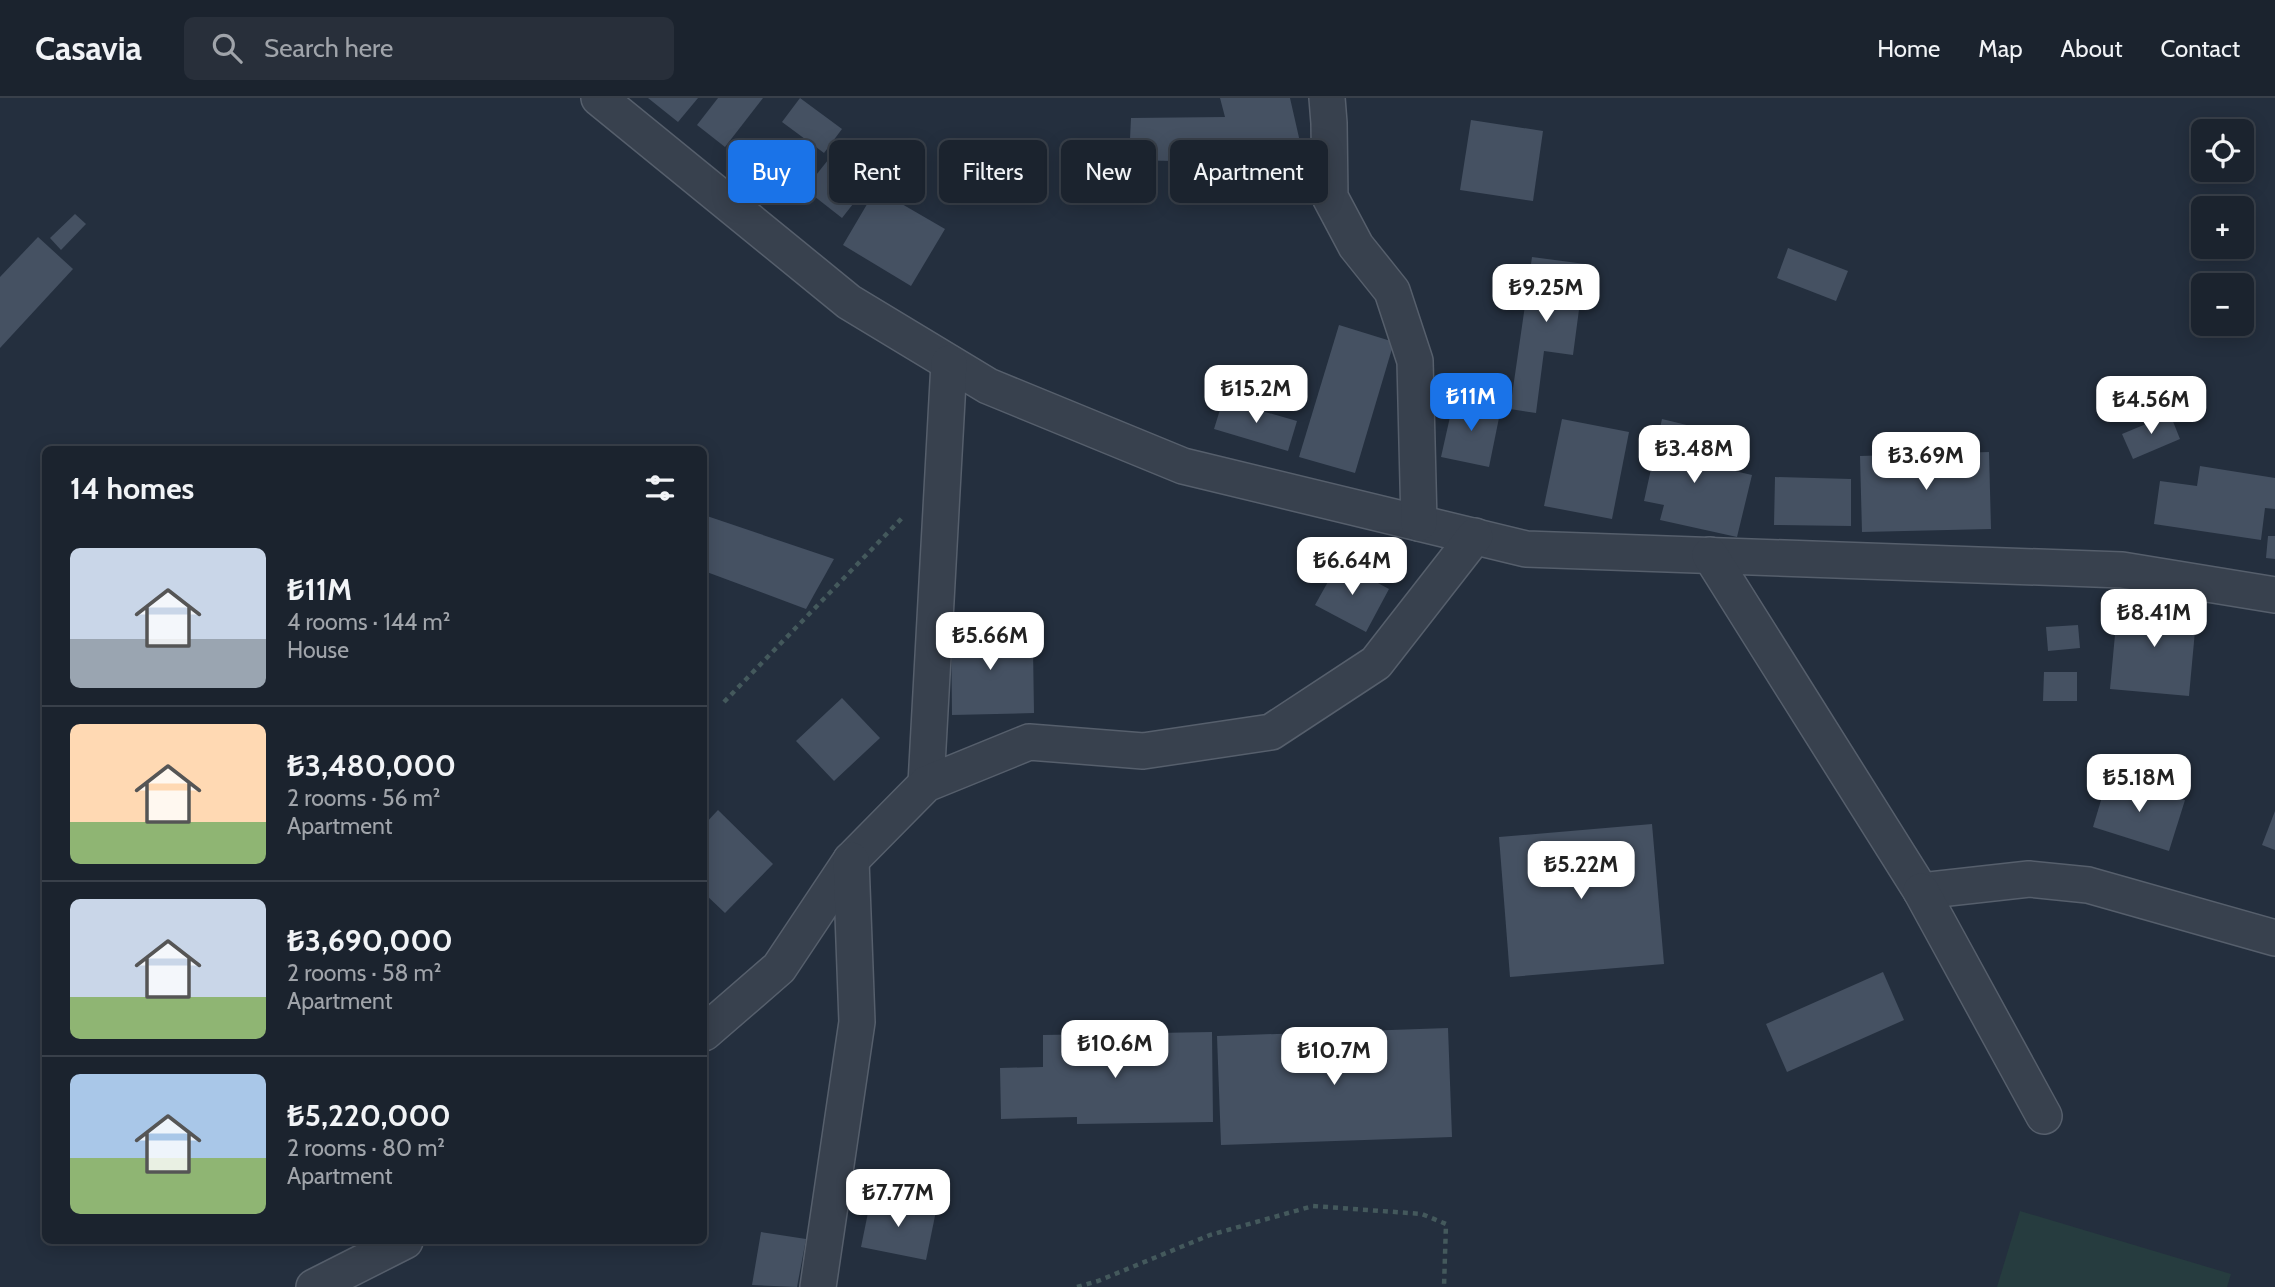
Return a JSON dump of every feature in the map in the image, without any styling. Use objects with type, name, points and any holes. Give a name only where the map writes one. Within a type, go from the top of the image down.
[{"type":"street","points":[[599,98],[849,302],[988,386],[1183,466],[1526,549],[2122,570],[2275,595]]},
{"type":"street","points":[[1326,98],[1330,197],[1356,246],[1392,290],[1415,361],[1419,523]]},
{"type":"street","points":[[926,783],[949,363]]},
{"type":"street","points":[[707,1030],[779,968],[851,860],[926,783],[1029,742],[1143,751],[1271,732],[1377,663],[1475,536]]},
{"type":"street","points":[[1710,555],[1921,891],[2044,1116]]},
{"type":"street","points":[[818,1287],[857,1022],[851,860]]},
{"type":"street","points":[[1921,891],[2029,879],[2088,885],[2275,937]]},
{"type":"street","points":[[314,1287],[399,1244]]},
{"type":"path","points":[[724,702],[943,477]]},
{"type":"path","points":[[1077,1287],[1210,1235],[1313,1206],[1422,1214],[1446,1224],[1444,1287]]},
{"type":"green space","points":[[2020,1211],[2231,1274],[2227,1287],[1997,1287]]},
{"type":"building","points":[[648,98],[698,98],[678,122]]},
{"type":"building","points":[[718,98],[763,98],[725,147],[697,125]]},
{"type":"building","points":[[800,98],[842,129],[834,140],[829,140],[829,146],[824,153],[815,146],[815,140],[806,140],[782,122]]},
{"type":"building","points":[[1220,98],[1290,98],[1300,140],[1170,140],[1170,161],[1156,161],[1156,140],[1130,140],[1131,118],[1225,117]]},
{"type":"building","points":[[1471,120],[1543,131],[1533,201],[1460,190]]},
{"type":"building","points":[[829,161],[829,203],[854,203],[842,218],[815,197],[815,176]]},
{"type":"building","points":[[868,203],[900,203],[945,229],[911,286],[843,245]]},
{"type":"building","points":[[75,214],[86,224],[61,250],[50,238]]},
{"type":"building","points":[[38,237],[73,269],[0,348],[0,277]]},
{"type":"building","points":[[1788,248],[1848,271],[1836,301],[1777,278]]},
{"type":"building","points":[[1532,257],[1585,264],[1573,355],[1544,351],[1536,413],[1510,409]]},
{"type":"building","points":[[1339,325],[1394,342],[1355,473],[1299,457]]},
{"type":"building","points":[[1454,399],[1501,408],[1489,467],[1441,457]]},
{"type":"building","points":[[1223,400],[1297,421],[1288,451],[1214,429]]},
{"type":"building","points":[[2170,414],[2180,439],[2133,459],[2122,434]]},
{"type":"building","points":[[1562,419],[1629,432],[1612,519],[1544,506]]},
{"type":"building","points":[[1662,419],[1699,428],[1691,461],[1752,475],[1737,537],[1660,520],[1664,505],[1644,501]]},
{"type":"building","points":[[1989,452],[1991,529],[1862,532],[1860,456]]},
{"type":"building","points":[[2200,466],[2275,478],[2275,509],[2265,508],[2261,540],[2154,524],[2160,481],[2197,486]]},
{"type":"building","points":[[1775,477],[1851,479],[1851,526],[1774,525]]},
{"type":"building","points":[[707,516],[834,559],[806,609],[707,572]]},
{"type":"building","points":[[2268,536],[2275,536],[2275,559],[2266,558]]},
{"type":"building","points":[[1339,562],[1389,589],[1366,632],[1315,605]]},
{"type":"building","points":[[2118,602],[2197,609],[2189,696],[2110,689]]},
{"type":"building","points":[[1009,623],[1009,650],[1033,649],[1034,713],[952,715],[951,624]]},
{"type":"building","points":[[2078,625],[2080,648],[2048,651],[2046,627]]},
{"type":"building","points":[[2044,672],[2077,672],[2077,701],[2043,701]]},
{"type":"building","points":[[842,698],[880,738],[834,781],[796,741]]},
{"type":"building","points":[[2108,777],[2185,800],[2169,851],[2093,827]]},
{"type":"building","points":[[718,810],[773,864],[725,913],[707,896],[707,822]]},
{"type":"building","points":[[2275,811],[2275,850],[2262,845]]},
{"type":"building","points":[[1652,824],[1664,964],[1510,977],[1499,837]]},
{"type":"building","points":[[1883,972],[1904,1020],[1787,1072],[1766,1024]]},
{"type":"building","points":[[1448,1028],[1452,1137],[1221,1145],[1217,1036]]},
{"type":"building","points":[[1212,1032],[1213,1122],[1077,1124],[1077,1117],[1001,1119],[1000,1068],[1043,1067],[1043,1035]]},
{"type":"building","points":[[871,1198],[936,1211],[926,1260],[861,1247]]},
{"type":"building","points":[[761,1232],[806,1239],[797,1287],[752,1285]]}]
